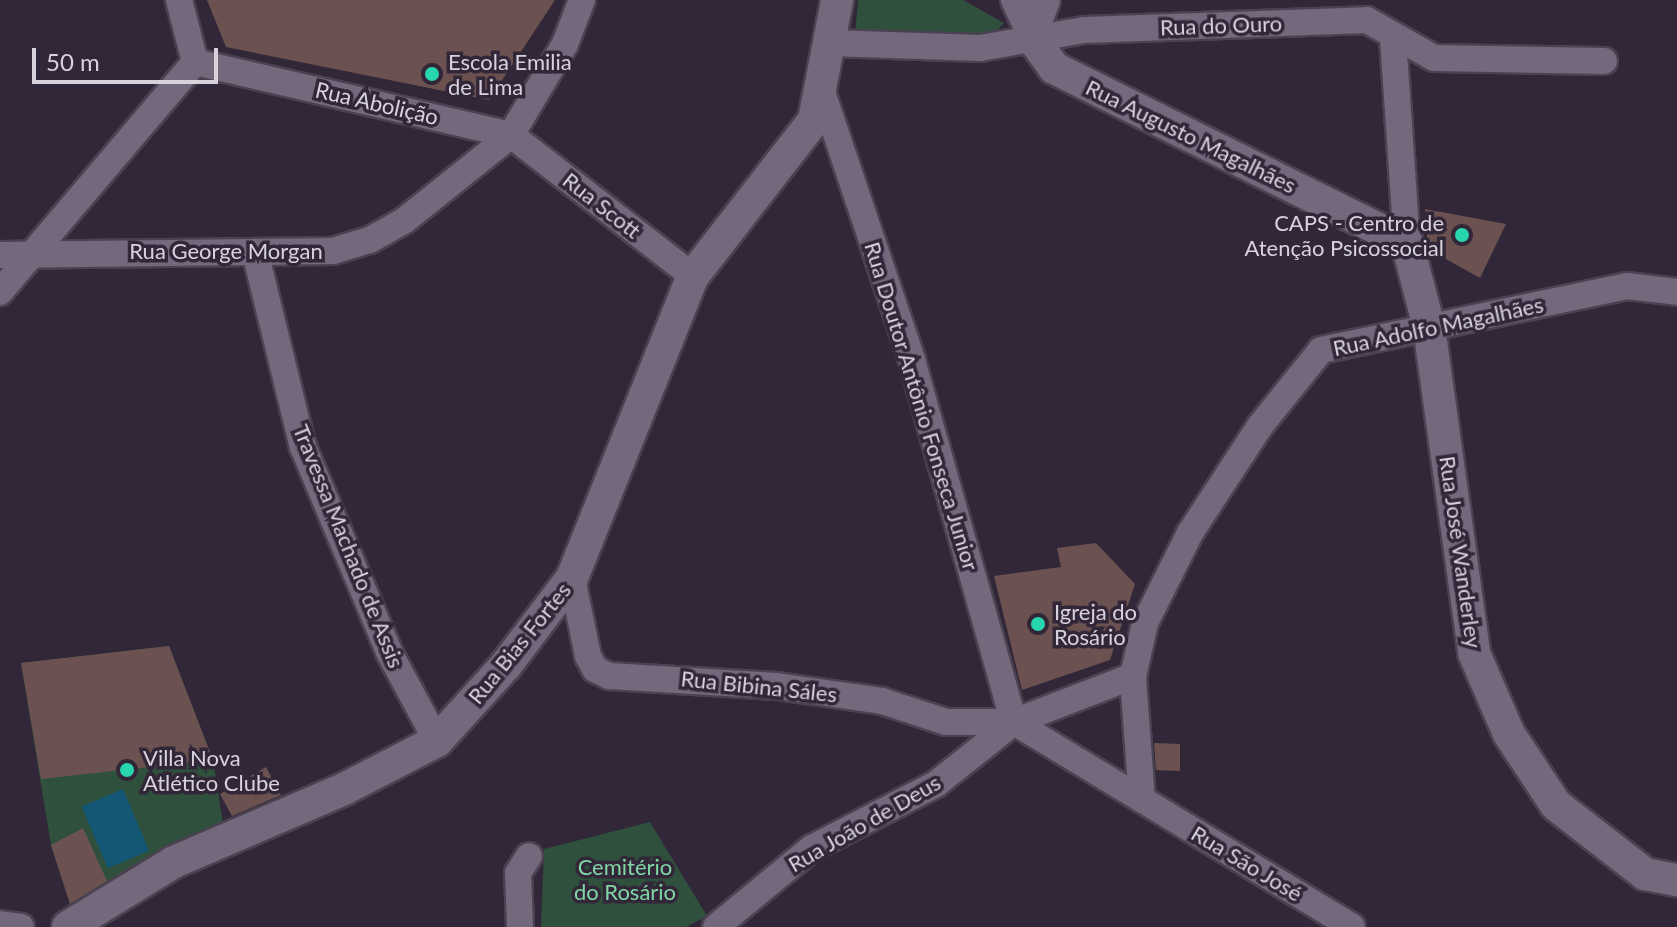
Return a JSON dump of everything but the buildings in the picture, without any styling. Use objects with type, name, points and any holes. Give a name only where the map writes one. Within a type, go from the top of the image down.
[{"type":"street","points":[[0,292],[195,62],[179,0]]},
{"type":"street","points":[[511,135],[565,44],[582,0]]},
{"type":"street","name":"Rua Bias Fortes","points":[[68,927],[174,862],[344,789],[437,741],[506,665],[572,578],[693,276],[814,120],[822,92],[837,0]]},
{"type":"street","name":"Rua Augusto Magalhães","points":[[1014,0],[1031,36],[1054,68],[1407,243]]},
{"type":"street","points":[[1031,36],[1044,0]]},
{"type":"street","name":"Rua do Ouro","points":[[830,43],[980,48],[1031,36],[1367,20],[1393,38],[1434,58],[1604,61]]},
{"type":"street","points":[[1393,38],[1407,243],[1429,327]]},
{"type":"street","name":"Rua Abolição","points":[[195,62],[511,135]]},
{"type":"street","name":"Rua Doutor Antônio Fonseca Junior","points":[[822,92],[912,360],[1014,722]]},
{"type":"street","name":"Rua George Morgan","points":[[0,255],[333,251],[370,240],[405,220],[511,135]]},
{"type":"street","name":"Rua Scott","points":[[511,135],[693,276]]},
{"type":"street","name":"Travessa Machado de Assis","points":[[255,252],[303,447],[389,652],[437,741]]},
{"type":"street","name":"Rua Adolfo Magalhães","points":[[1142,800],[1133,676],[1145,623],[1190,533],[1260,426],[1321,350],[1627,286],[1677,292]]},
{"type":"street","name":"Rua José Wanderley","points":[[1429,327],[1474,653],[1509,734],[1556,805],[1645,874],[1677,880]]},
{"type":"street","name":"Rua Bibina Sáles","points":[[572,578],[588,656],[595,669],[609,676],[777,686],[882,701],[946,722],[1014,722]]},
{"type":"street","points":[[1014,722],[1133,676]]},
{"type":"street","name":"Rua São José","points":[[1014,722],[1352,927]]},
{"type":"street","name":"Rua João de Deus","points":[[716,927],[812,848],[936,784],[1014,722]]},
{"type":"street","points":[[520,927],[518,873],[529,856]]},
{"type":"street","points":[[0,924],[21,927]]},
{"type":"green space","points":[[858,0],[963,0],[1004,23],[993,34],[855,35]]},
{"type":"green space","name":"Villa Nova Atlético Clube","points":[[169,646],[213,760],[223,824],[70,904],[51,845],[21,663]]},
{"type":"green space","name":"Cemitério do Rosário","points":[[650,822],[707,916],[686,927],[541,927],[544,849]]},
{"type":"water","points":[[123,789],[149,851],[108,868],[82,807]]},
{"type":"place","name":"Escola Emilia de Lima","points":[[432,74]]},
{"type":"place","name":"CAPS - Centro de Atenção Psicossocial","points":[[1462,235]]},
{"type":"place","name":"Igreja do Rosário","points":[[1038,624]]},
{"type":"place","name":"Villa Nova Atlético Clube","points":[[127,770]]}]
